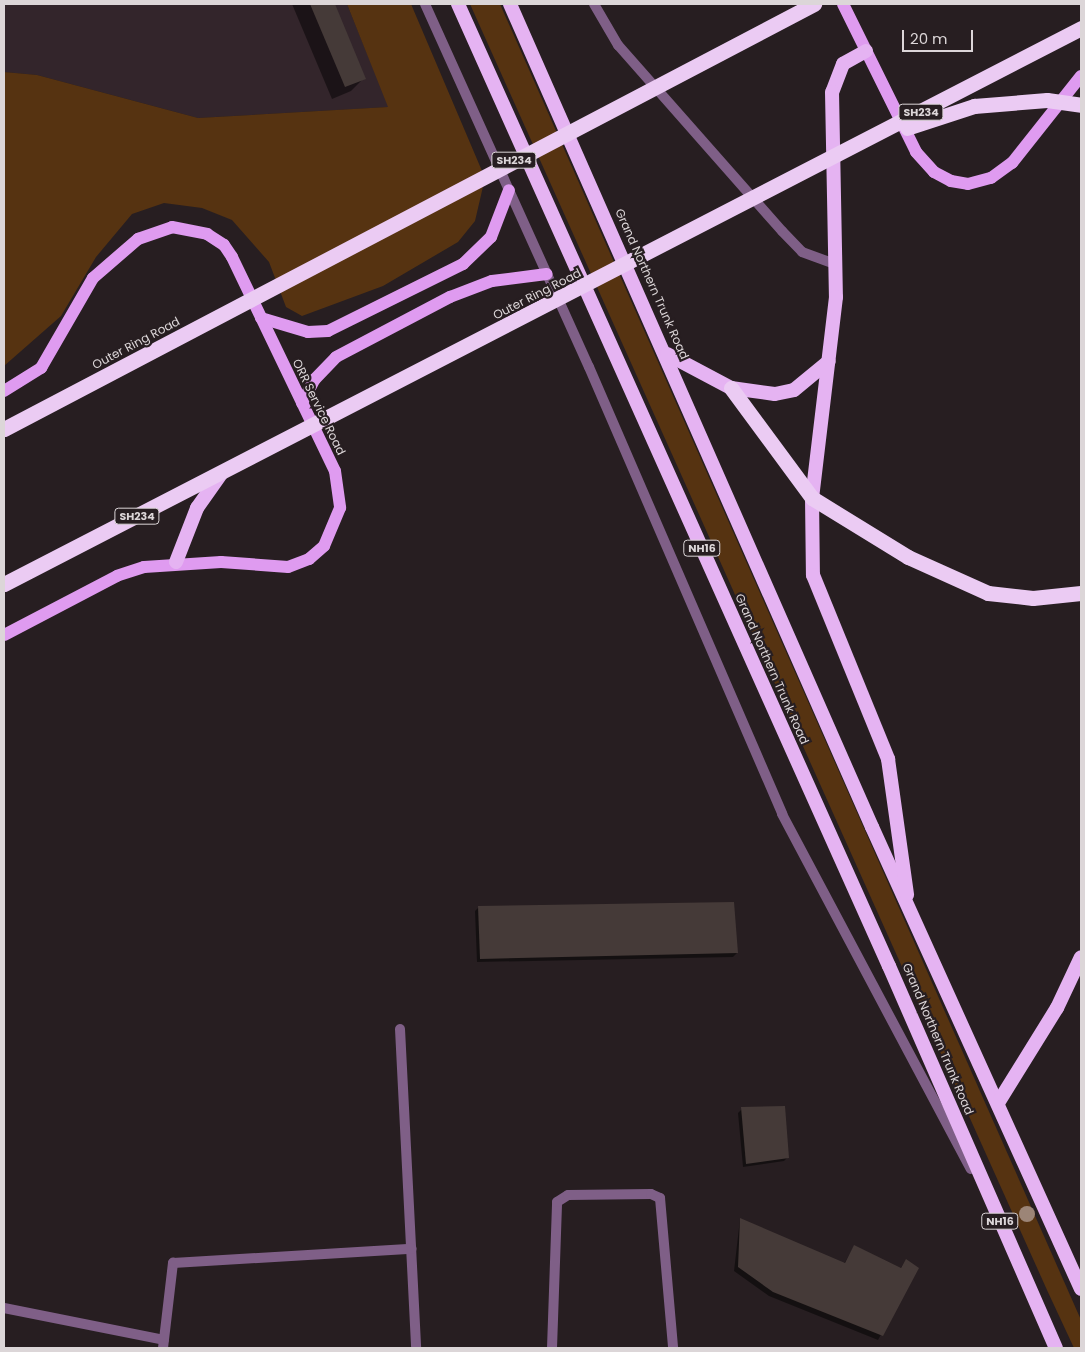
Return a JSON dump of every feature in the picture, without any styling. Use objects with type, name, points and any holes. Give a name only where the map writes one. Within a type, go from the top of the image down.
[{"type":"highway","name":"Grand Northern Trunk Road","points":[[458,4],[1056,1348]]},
{"type":"highway","name":"Grand Northern Trunk Road","points":[[510,4],[667,354],[910,910],[1081,1290]]},
{"type":"highway","name":"Outer Ring Road","points":[[4,429],[814,4]]},
{"type":"highway","name":"Outer Ring Road","points":[[4,584],[272,448],[1081,28]]},
{"type":"highway","points":[[866,51],[843,64],[832,92],[835,264],[829,361],[812,498],[813,575],[888,759],[910,910]]},
{"type":"highway","points":[[860,144],[974,106],[1047,100],[1081,105]]},
{"type":"highway","points":[[667,354],[730,388],[775,394],[794,390],[829,361]]},
{"type":"highway","points":[[730,388],[812,498],[936,573],[988,593],[1033,598],[1081,593]]},
{"type":"highway","points":[[176,562],[197,508],[220,474]]},
{"type":"highway","points":[[998,1102],[1057,1008],[1081,957]]},
{"type":"main road","points":[[843,4],[916,152],[934,172],[968,184],[991,178],[1012,163],[1081,76]]},
{"type":"main road","points":[[261,318],[308,332],[328,331],[463,264],[491,237],[510,190]]},
{"type":"main road","name":"ORR Service Road","points":[[4,391],[41,368],[93,278],[138,239],[156,232],[190,228],[224,245],[302,403],[340,491],[335,528],[324,546],[309,558],[288,567],[176,562],[117,576],[4,635]]},
{"type":"main road","points":[[302,403],[315,378],[336,357],[450,297],[492,281],[547,274]]},
{"type":"street","points":[[425,4],[510,190],[782,814],[1006,1234]]},
{"type":"street","points":[[594,4],[618,45],[782,231],[802,252],[835,264]]},
{"type":"street","points":[[400,1028],[416,1348]]},
{"type":"street","points":[[552,1348],[557,1202],[568,1195],[651,1194],[660,1198],[673,1348]]},
{"type":"street","points":[[4,1308],[163,1344],[173,1263],[412,1249]]},
{"type":"shaded area","points":[[4,4],[347,4],[389,107],[198,118],[37,75],[4,72]]},
{"type":"shaded area","points":[[347,4],[411,4],[485,178],[475,221],[458,242],[383,286],[302,316],[286,307],[269,262],[232,220],[202,208],[164,203],[132,214],[96,257],[61,316],[4,366],[4,72],[37,75],[198,118],[388,107]]},
{"type":"shaded area","points":[[470,4],[500,4],[1081,1320],[1081,1348],[1074,1348],[1047,1290]]},
{"type":"building","points":[[310,4],[335,4],[366,79],[345,87]]},
{"type":"building","points":[[734,902],[738,953],[480,959],[478,906]]},
{"type":"building","points":[[785,1106],[789,1158],[746,1164],[741,1107]]},
{"type":"building","points":[[740,1218],[845,1263],[854,1245],[901,1268],[906,1259],[919,1268],[883,1336],[773,1292],[738,1267]]}]
